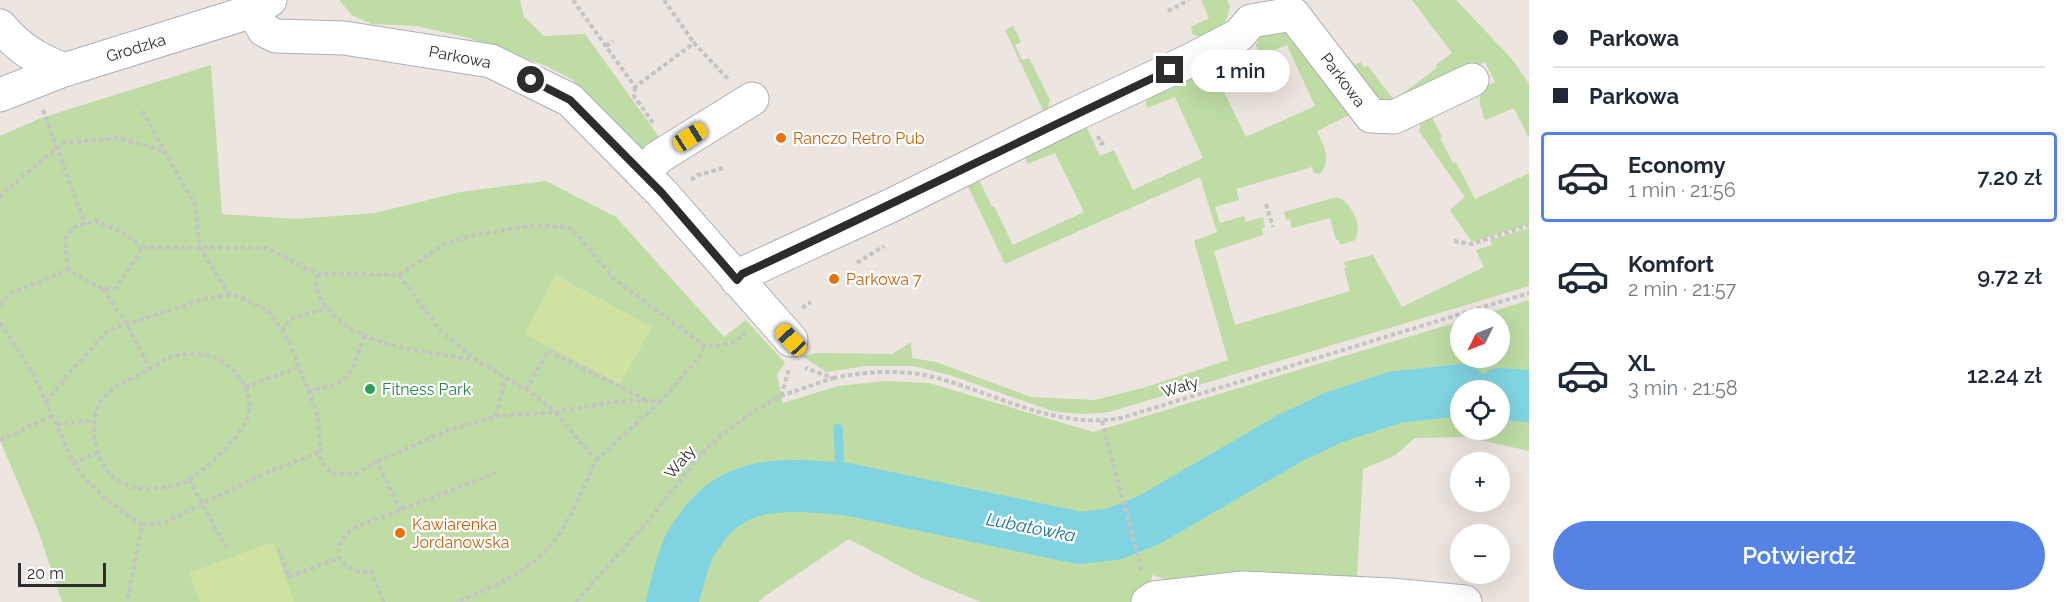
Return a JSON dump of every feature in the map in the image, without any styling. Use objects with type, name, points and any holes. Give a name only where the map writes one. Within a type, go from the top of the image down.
[{"type":"street","name":"Grodzka","points":[[0,95],[64,70],[262,6]]},
{"type":"street","name":"Parkowa","points":[[262,6],[264,30],[276,36],[344,38],[491,61],[570,100],[662,193],[739,277],[791,350]]},
{"type":"street","name":"Parkowa","points":[[739,277],[890,206],[1239,35],[1244,11],[1303,7],[1371,116],[1394,117],[1473,80]]},
{"type":"street","points":[[0,26],[18,46],[41,61],[64,70]]},
{"type":"street","points":[[644,175],[657,158],[748,101]]},
{"type":"street","points":[[1145,582],[1391,595],[1464,602]]},
{"type":"path","points":[[573,0],[635,87],[634,96],[672,149]]},
{"type":"path","points":[[664,0],[694,43],[748,101]]},
{"type":"path","points":[[1168,11],[1189,0]]},
{"type":"path","points":[[606,46],[614,41]]},
{"type":"path","points":[[635,87],[694,43]]},
{"type":"path","points":[[52,104],[42,107],[85,224]]},
{"type":"path","points":[[142,111],[195,205],[200,248],[228,292],[268,310],[290,343],[318,416],[321,462],[333,474],[355,474],[446,431],[496,416],[555,412],[619,400],[661,401]]},
{"type":"path","points":[[0,198],[63,143],[119,138],[165,151]]},
{"type":"path","points":[[1266,204],[1273,227]]},
{"type":"path","points":[[68,270],[65,239],[74,227],[96,220],[124,233],[142,247],[267,248],[317,274],[399,275],[443,245],[469,236],[536,225],[572,228],[614,279],[706,347],[733,343],[748,330]]},
{"type":"path","points":[[1454,241],[1472,244],[1529,225]]},
{"type":"path","points":[[103,289],[115,288],[142,247]]},
{"type":"path","points":[[857,263],[866,257]]},
{"type":"path","points":[[0,305],[11,293],[68,270],[103,289],[127,324],[150,369]]},
{"type":"path","points":[[317,274],[316,291],[328,309],[358,333],[400,347],[476,360]]},
{"type":"path","points":[[399,275],[439,329],[476,360],[526,390],[555,412],[596,460]]},
{"type":"path","name":"Wały","points":[[576,602],[653,514],[697,459],[720,436],[754,411],[781,396],[833,378],[862,372],[896,372],[929,376],[1050,416],[1102,422],[1529,293]]},
{"type":"path","points":[[46,402],[75,366],[109,330],[204,299],[235,295]]},
{"type":"path","points":[[282,331],[290,319],[328,309]]},
{"type":"path","points":[[0,323],[33,373],[73,462],[89,484],[142,525],[166,522],[263,474],[320,452]]},
{"type":"path","points":[[308,391],[333,387],[349,375],[364,336]]},
{"type":"path","points":[[456,602],[490,590],[541,555],[558,536],[596,460],[661,401],[699,357],[704,345]]},
{"type":"path","points":[[781,396],[791,350]]},
{"type":"path","points":[[526,390],[548,351],[647,401]]},
{"type":"path","points":[[198,354],[218,358],[242,380],[245,387],[250,398],[248,416],[232,442],[210,464],[184,483],[143,490],[119,482],[103,465],[95,441],[93,420],[103,398],[173,356],[198,354]]},
{"type":"path","points":[[245,387],[299,367]]},
{"type":"path","name":"Wały","points":[[812,372],[833,378]]},
{"type":"path","points":[[496,416],[505,378]]},
{"type":"path","points":[[0,440],[52,416]]},
{"type":"path","points":[[56,424],[93,420]]},
{"type":"path","points":[[1102,422],[1145,582]]},
{"type":"path","points":[[73,462],[99,453]]},
{"type":"path","points":[[377,462],[401,510]]},
{"type":"path","points":[[384,602],[371,571],[350,569],[339,558],[338,545],[344,535],[354,528],[496,473]]},
{"type":"path","points":[[189,479],[226,548]]},
{"type":"path","points":[[127,602],[142,525]]},
{"type":"path","points":[[278,549],[289,578],[339,558]]},
{"type":"green space","points":[[339,0],[520,0],[524,17],[544,36],[585,34],[662,141],[641,148],[608,123],[573,80],[546,66],[469,38],[417,26],[371,24],[352,15]]},
{"type":"green space","points":[[1201,0],[1227,0],[1230,7],[1225,24],[1210,35],[1202,37],[1192,34],[1191,27],[1209,18]]},
{"type":"green space","points":[[1412,0],[1456,0],[1512,59],[1529,84],[1529,138],[1514,108],[1485,120],[1480,102],[1481,93],[1495,82],[1485,62],[1392,107],[1383,108],[1341,59],[1347,55],[1355,65],[1360,62],[1365,68],[1368,66],[1394,100],[1437,68],[1436,65],[1452,53]]},
{"type":"green space","points":[[1013,26],[1021,42],[1015,45],[1022,60],[1029,58],[1050,100],[1044,112],[1005,30]]},
{"type":"green space","points":[[1283,30],[1291,34],[1349,115],[1317,131],[1326,158],[1324,169],[1320,174],[1314,173],[1312,167],[1236,189],[1239,200],[1215,207],[1220,223],[1244,216],[1246,222],[1263,217],[1265,227],[1262,228],[1263,235],[1214,251],[1235,325],[1350,291],[1344,262],[1373,255],[1402,307],[1484,267],[1476,250],[1492,245],[1490,240],[1529,228],[1529,286],[1109,412],[1082,414],[1052,411],[950,375],[913,366],[865,366],[826,372],[802,356],[818,353],[892,354],[911,342],[912,358],[936,362],[1031,397],[1095,400],[1146,387],[1228,360],[1194,241],[1217,232],[1200,177],[1005,264],[966,182],[977,176],[1013,245],[1084,212],[1055,153],[1027,164],[1025,154],[1083,119],[1100,156],[1114,150],[1133,190],[1203,158],[1175,97],[1147,108],[1145,97],[1211,58],[1216,67],[1213,68],[1215,72],[1213,74],[1246,137],[1315,106],[1287,45],[1259,56],[1256,45],[1260,36]]},
{"type":"green space","points":[[211,65],[222,214],[296,219],[375,213],[460,192],[546,181],[616,217],[724,337],[746,320],[785,363],[777,374],[783,403],[838,386],[885,381],[929,383],[1093,432],[1450,324],[1450,368],[1510,368],[1510,308],[1503,308],[1529,300],[1529,451],[1480,440],[1510,440],[1510,380],[1450,380],[1450,437],[1415,438],[1394,456],[1363,469],[1357,579],[1186,586],[1152,575],[1149,602],[981,602],[922,578],[849,539],[759,602],[62,602],[38,530],[0,440],[0,136],[41,118]]},
{"type":"green space","points":[[1431,115],[1453,163],[1456,162],[1475,199],[1529,173],[1529,224],[1472,242],[1450,210],[1465,197],[1419,131],[1421,123]]},
{"type":"green space","points":[[1337,197],[1347,204],[1355,215],[1358,228],[1355,240],[1340,245],[1339,240],[1336,240],[1330,218],[1292,228],[1290,219],[1286,220],[1284,212]]},
{"type":"green space","points":[[556,275],[652,327],[620,384],[524,334]]},
{"type":"green space","points":[[273,542],[294,602],[200,602],[189,573]]},
{"type":"waterway","name":"Lubatówka","points":[[672,602],[689,546],[695,537],[717,510],[733,499],[750,492],[787,486],[846,489],[1080,538],[1114,534],[1149,520],[1290,438],[1335,417],[1396,397],[1450,391]]},
{"type":"waterway","name":"Lubatówka","points":[[1510,395],[1529,396]]},
{"type":"waterway","points":[[835,488],[840,469],[838,428]]},
{"type":"place","name":"Ranczo Retro Pub","points":[[781,138]]},
{"type":"place","name":"Parkowa 7","points":[[834,279]]},
{"type":"place","name":"Fitness Park","points":[[370,389]]},
{"type":"place","name":"Kawiarenka Jordanowska","points":[[400,533]]},
{"type":"route","points":[[531,80],[570,100],[662,193],[737,280],[742,274],[890,206],[1069,117],[1170,70]]}]
